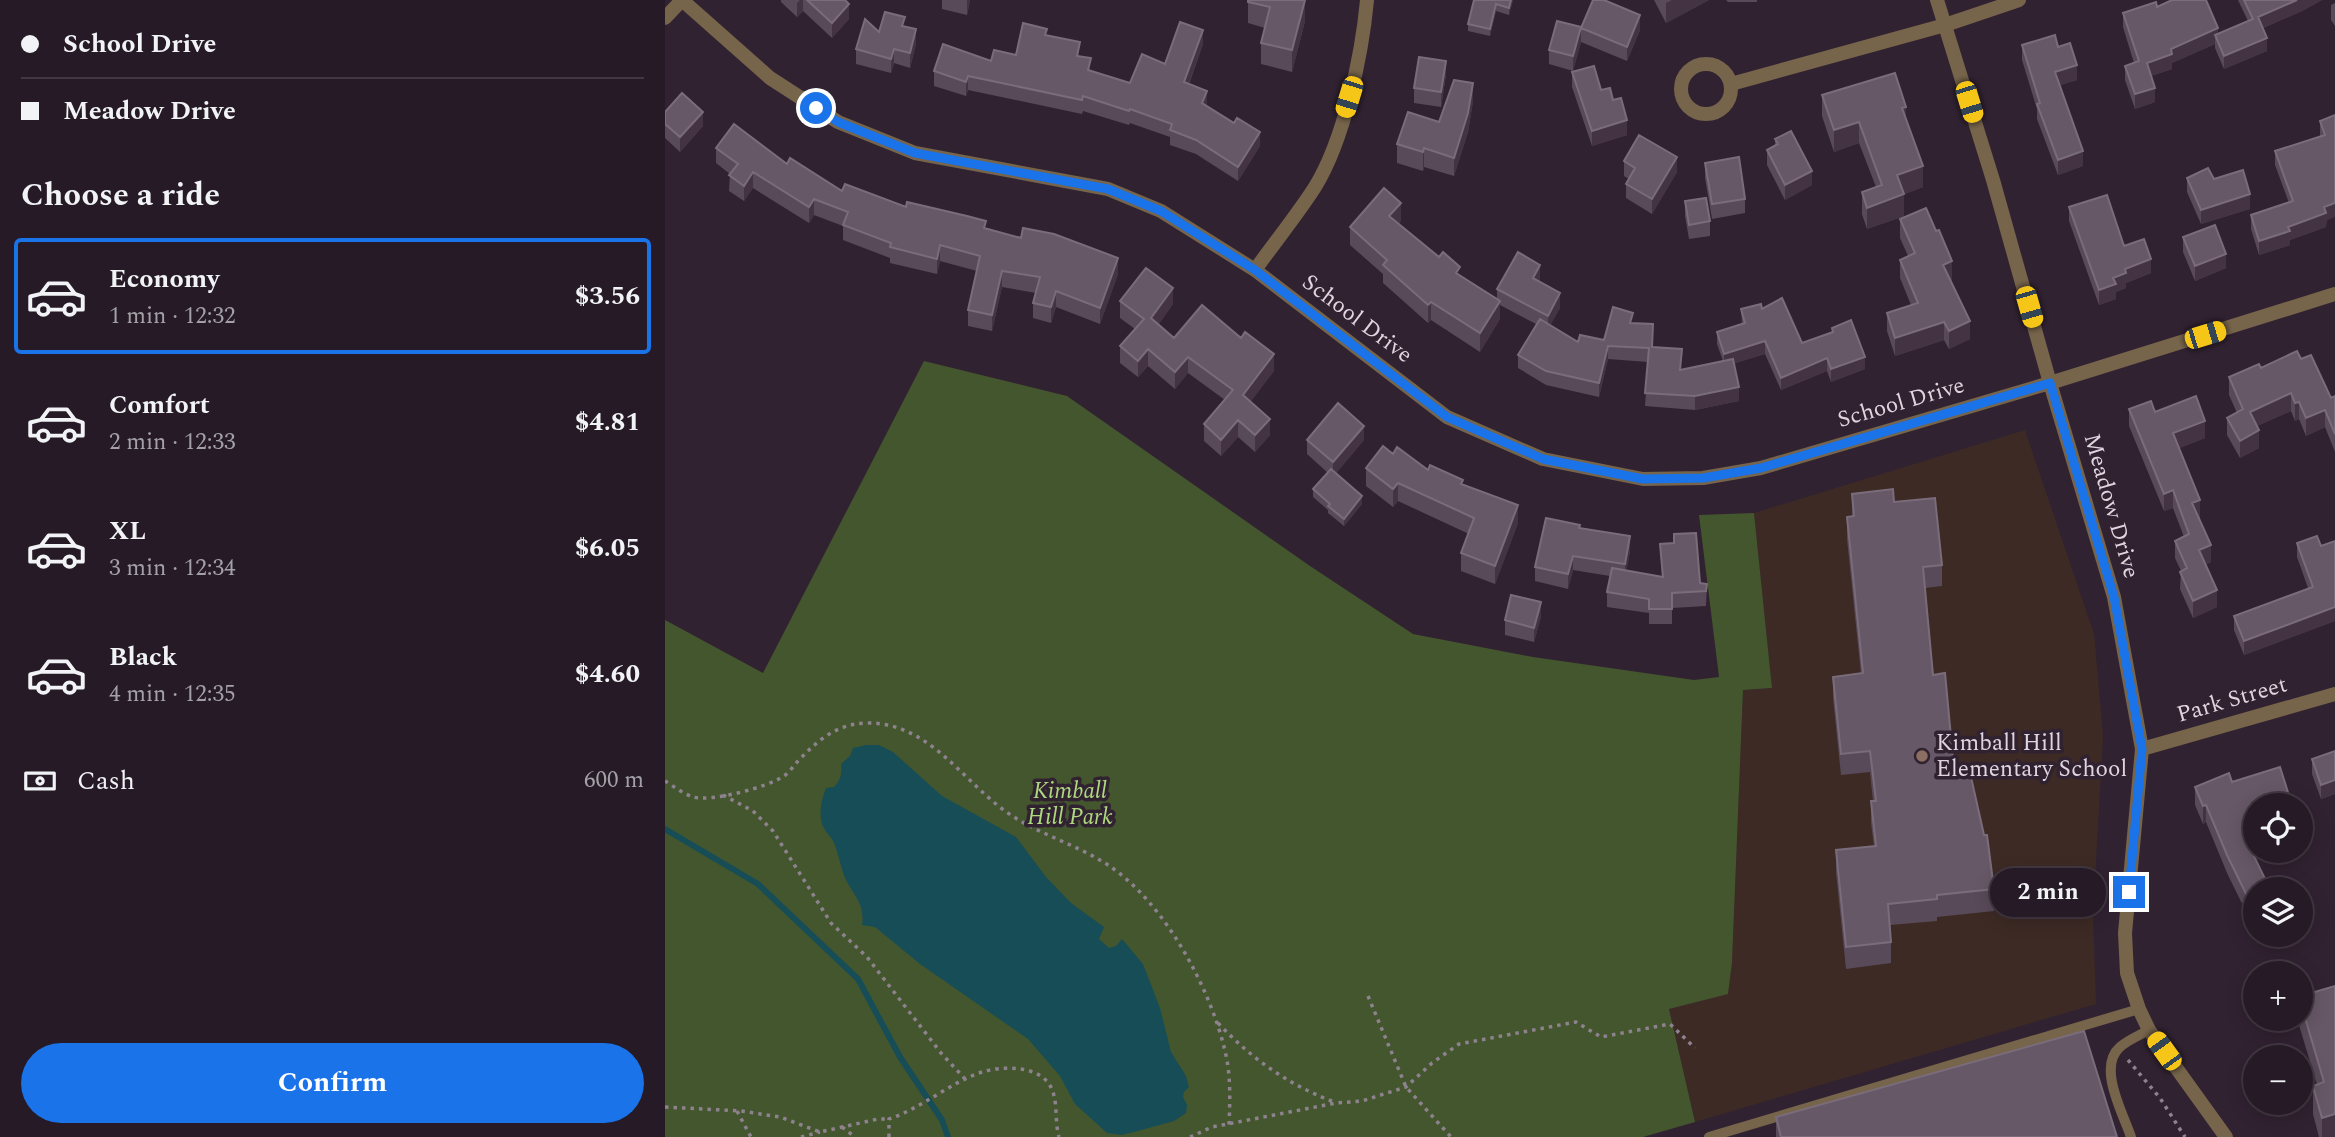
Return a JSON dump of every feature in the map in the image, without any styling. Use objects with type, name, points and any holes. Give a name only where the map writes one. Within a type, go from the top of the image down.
[{"type":"street","points":[[665,18],[682,0]]},
{"type":"street","name":"School Drive","points":[[682,0],[770,78],[838,122],[915,153],[1108,189],[1161,211],[1255,270],[1447,417],[1543,459],[1643,479],[1703,478],[1761,468],[2050,383],[2335,294]]},
{"type":"street","points":[[1255,270],[1316,185],[1333,147],[1356,71],[1367,0]]},
{"type":"street","name":"Meadow Drive","points":[[1937,0],[1993,180],[2114,597],[2142,749],[2125,933],[2126,973],[2149,1030],[2226,1137]]},
{"type":"street","points":[[1731,84],[1945,25],[2019,0]]},
{"type":"street","name":"Park Street","points":[[2142,749],[2335,694]]},
{"type":"lane","points":[[1709,1137],[2139,1009]]},
{"type":"lane","points":[[2131,1137],[2111,1080],[2109,1063],[2118,1048],[2149,1030]]},
{"type":"path","points":[[665,781],[693,797],[744,793],[784,776],[816,741],[841,727],[864,723],[888,724],[911,731],[933,746],[1007,812],[1108,866],[1135,889],[1167,926],[1188,958],[1216,1021],[1226,1052],[1230,1090],[1229,1125]]},
{"type":"path","points":[[723,795],[753,811],[773,831],[831,923],[867,957],[941,1053],[967,1080]]},
{"type":"path","points":[[1368,996],[1406,1087],[1451,1137]]},
{"type":"path","points":[[1216,1021],[1235,1042],[1280,1077],[1336,1103]]},
{"type":"path","points":[[1190,1137],[1212,1127],[1336,1103],[1362,1101],[1406,1087],[1431,1063],[1459,1044],[1491,1036],[1576,1022],[1601,1037],[1670,1024],[1695,1048]]},
{"type":"path","points":[[2118,1048],[2160,1098],[2185,1137]]},
{"type":"path","points":[[801,1137],[878,1119],[889,1119],[982,1072],[1003,1068],[1027,1070],[1041,1076],[1049,1084],[1059,1137]]},
{"type":"path","points":[[665,1107],[737,1111],[781,1118],[820,1132]]},
{"type":"path","points":[[737,1111],[751,1137]]},
{"type":"path","points":[[889,1119],[889,1137]]},
{"type":"path","points":[[842,1127],[855,1137]]},
{"type":"shaded area","name":"Kimball Hill Elementary School","points":[[2025,430],[2094,634],[2103,735],[2093,916],[2096,1004],[1695,1122],[1669,1009],[1728,993],[1732,963],[1743,690],[1772,688],[1754,513]]},
{"type":"green space","name":"Kimball Hill Park","points":[[924,361],[1067,396],[1310,566],[1413,634],[1533,657],[1694,680],[1719,677],[1699,515],[1754,513],[1772,688],[1743,690],[1732,963],[1728,994],[1669,1009],[1695,1122],[1643,1137],[665,1137],[665,620],[763,673]]},
{"type":"water","points":[[879,745],[893,752],[942,796],[1016,837],[1046,877],[1071,903],[1104,927],[1099,939],[1109,948],[1116,946],[1122,939],[1143,964],[1160,1008],[1171,1052],[1186,1076],[1189,1087],[1183,1097],[1187,1105],[1186,1113],[1174,1121],[1134,1132],[1122,1135],[1107,1133],[1075,1104],[1060,1076],[1028,1039],[920,964],[875,927],[862,925],[861,906],[846,880],[834,843],[825,830],[820,814],[826,788],[834,787],[838,781],[841,764],[850,756],[853,748]]},
{"type":"building","points":[[807,0],[845,0],[849,4],[832,23]]},
{"type":"building","points":[[1248,0],[1305,0],[1292,50],[1261,43],[1270,7]]},
{"type":"building","points":[[1474,0],[1511,0],[1509,8],[1496,4],[1490,29],[1468,24]]},
{"type":"building","points":[[1593,0],[1604,0],[1640,15],[1627,47],[1581,28]]},
{"type":"building","points":[[2172,0],[2206,0],[2218,28],[2171,49],[2172,54],[2147,63],[2155,88],[2135,94],[2125,66],[2139,61],[2123,13],[2156,2],[2157,7]]},
{"type":"building","points":[[2244,0],[2297,0],[2258,17],[2267,38],[2224,56],[2215,35],[2253,19]]},
{"type":"building","points":[[885,12],[905,17],[902,26],[916,29],[910,53],[894,49],[891,59],[856,49],[865,19],[879,32]]},
{"type":"building","points":[[1557,21],[1581,27],[1573,56],[1549,50]]},
{"type":"building","points":[[1180,22],[1203,30],[1184,82],[1207,91],[1202,103],[1234,123],[1237,118],[1260,132],[1238,167],[1196,140],[1170,130],[1172,124],[1130,109],[1129,111],[1083,96],[1082,100],[968,76],[966,82],[934,71],[943,44],[991,61],[994,50],[1016,55],[1023,23],[1047,29],[1045,35],[1080,42],[1077,56],[1091,58],[1088,70],[1130,83],[1142,54],[1165,64]]},
{"type":"building","points":[[2055,35],[2058,47],[2070,43],[2077,65],[2055,72],[2083,151],[2058,160],[2037,104],[2040,103],[2022,45]]},
{"type":"building","points":[[1419,57],[1446,61],[1441,92],[1414,88]]},
{"type":"building","points":[[1594,66],[1601,90],[1610,88],[1613,100],[1621,98],[1627,120],[1592,131],[1572,72]]},
{"type":"building","points":[[1895,73],[1906,107],[1902,108],[1923,166],[1897,175],[1904,194],[1867,208],[1862,192],[1882,185],[1859,122],[1834,130],[1822,95]]},
{"type":"building","points":[[1454,80],[1473,83],[1468,113],[1454,158],[1424,148],[1423,152],[1397,144],[1408,112],[1439,122]]},
{"type":"building","points":[[682,93],[703,112],[680,137],[665,124],[665,112]]},
{"type":"building","points":[[2335,115],[2335,203],[2324,207],[2326,213],[2288,227],[2290,231],[2259,241],[2251,215],[2293,201],[2275,151],[2325,135],[2320,121]]},
{"type":"building","points":[[734,124],[787,164],[790,158],[842,191],[845,184],[906,207],[907,202],[967,216],[986,221],[984,228],[1021,238],[1023,228],[1054,234],[1118,258],[1100,308],[1056,291],[1051,307],[1033,303],[1040,277],[1002,271],[992,315],[968,310],[980,256],[940,245],[937,259],[890,247],[891,243],[843,225],[848,212],[814,199],[809,207],[753,172],[744,186],[729,175],[738,164],[716,148]]},
{"type":"building","points":[[1791,131],[1812,171],[1785,185],[1767,150],[1778,144],[1775,139]]},
{"type":"building","points":[[1639,135],[1677,157],[1652,199],[1626,184],[1635,168],[1624,161]]},
{"type":"building","points":[[1739,157],[1745,199],[1712,204],[1705,163]]},
{"type":"building","points":[[2208,168],[2214,179],[2243,170],[2250,194],[2201,210],[2187,178]]},
{"type":"building","points":[[1384,188],[1401,203],[1389,216],[1439,257],[1443,252],[1460,267],[1456,273],[1500,301],[1480,333],[1431,302],[1428,305],[1383,265],[1387,260],[1350,227]]},
{"type":"building","points":[[2107,195],[2124,246],[2144,239],[2151,259],[2125,269],[2126,273],[2113,278],[2116,284],[2099,290],[2069,207]]},
{"type":"building","points":[[1706,198],[1710,221],[1689,225],[1685,201]]},
{"type":"building","points":[[1926,208],[1952,261],[1943,265],[1970,321],[1949,331],[1944,322],[1895,338],[1887,313],[1918,303],[1900,260],[1915,253],[1900,219]]},
{"type":"building","points":[[2215,225],[2226,254],[2195,266],[2183,237]]},
{"type":"building","points":[[1518,252],[1540,265],[1533,278],[1560,293],[1548,316],[1497,289]]},
{"type":"building","points":[[1146,268],[1173,288],[1151,318],[1174,338],[1202,305],[1241,338],[1245,332],[1274,354],[1243,395],[1270,419],[1255,435],[1238,420],[1221,440],[1204,424],[1233,390],[1188,357],[1175,372],[1148,349],[1138,361],[1120,346],[1144,319],[1120,301]]},
{"type":"building","points":[[1782,298],[1802,343],[1833,332],[1832,328],[1851,320],[1865,357],[1831,369],[1827,358],[1781,378],[1765,341],[1724,354],[1717,332],[1745,323],[1741,309],[1761,304],[1762,309]]},
{"type":"building","points":[[1613,307],[1633,313],[1630,323],[1653,324],[1652,347],[1682,349],[1680,370],[1733,359],[1739,387],[1695,396],[1645,393],[1649,348],[1608,346],[1599,383],[1546,371],[1518,355],[1540,319],[1578,342],[1580,335],[1604,340]]},
{"type":"building","points":[[2297,351],[2301,359],[2311,355],[2331,398],[2335,396],[2335,434],[2325,410],[2306,418],[2299,402],[2295,403],[2291,393],[2250,412],[2259,430],[2240,441],[2227,418],[2243,409],[2229,377],[2259,364],[2261,368]]},
{"type":"building","points":[[2196,396],[2205,421],[2173,433],[2200,500],[2192,503],[2211,545],[2199,550],[2217,590],[2193,601],[2180,572],[2187,568],[2175,541],[2189,534],[2173,490],[2164,494],[2129,409],[2151,401],[2155,412]]},
{"type":"building","points":[[1338,403],[1364,426],[1333,462],[1307,440]]},
{"type":"building","points":[[1383,446],[1393,454],[1397,447],[1428,470],[1430,465],[1463,480],[1461,484],[1518,505],[1495,566],[1461,553],[1474,518],[1398,483],[1393,489],[1366,468]]},
{"type":"building","points":[[1331,469],[1362,496],[1344,519],[1313,489]]},
{"type":"building","points":[[1893,489],[1894,502],[1935,498],[1942,565],[1923,567],[1933,675],[1945,673],[1954,769],[1969,768],[1984,835],[1987,835],[1994,889],[1888,904],[1891,942],[1846,947],[1836,850],[1876,846],[1871,801],[1876,801],[1870,751],[1841,754],[1833,677],[1863,673],[1847,517],[1854,516],[1852,494]]},
{"type":"building","points":[[1546,518],[1580,525],[1579,528],[1630,536],[1625,564],[1573,556],[1568,574],[1535,567]]},
{"type":"building","points":[[1696,533],[1700,583],[1707,584],[1706,591],[1672,593],[1672,609],[1649,609],[1649,599],[1607,592],[1612,568],[1663,577],[1660,544],[1674,543],[1674,534]]},
{"type":"building","points":[[2317,536],[2321,546],[2335,541],[2335,607],[2244,641],[2234,616],[2313,587],[2297,543]]},
{"type":"building","points":[[1511,595],[1541,602],[1534,628],[1505,620]]},
{"type":"building","points":[[2335,751],[2335,780],[2321,785],[2312,759]]},
{"type":"building","points":[[2280,767],[2288,793],[2243,793],[2243,863],[2257,863],[2264,877],[2243,877],[2243,888],[2206,805],[2203,806],[2195,787],[2229,773],[2232,782]]},
{"type":"building","points":[[2335,986],[2335,1114],[2322,1118],[2313,1086],[2324,1082],[2309,1031],[2313,1031],[2313,992]]},
{"type":"building","points":[[2084,1031],[2117,1137],[1781,1137],[1776,1117]]},
{"type":"waterway","points":[[665,829],[758,884],[858,979],[900,1057],[942,1120],[948,1137]]},
{"type":"place","name":"Kimball Hill Elementary School","points":[[1922,756]]},
{"type":"route","points":[[816,108],[838,122],[915,153],[1108,189],[1161,211],[1255,270],[1447,417],[1543,459],[1643,479],[1703,478],[1761,468],[2050,383],[2114,597],[2142,749],[2129,892]]}]
